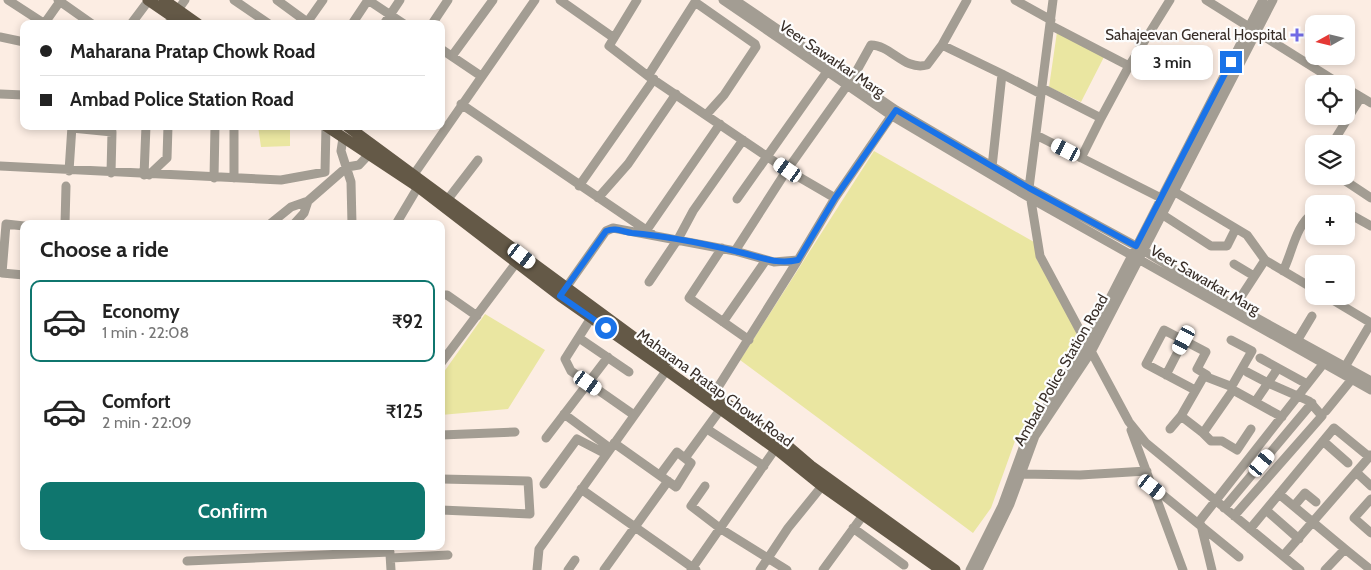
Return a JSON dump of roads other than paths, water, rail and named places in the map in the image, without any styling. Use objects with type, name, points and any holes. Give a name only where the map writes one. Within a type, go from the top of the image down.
[{"type":"main road","points":[[148,0],[173,17]]},
{"type":"main road","points":[[164,0],[173,17]]},
{"type":"main road","name":"Maharana Pratap Chowk Road","points":[[332,130],[343,138],[372,152],[563,293],[778,445],[822,486],[917,548],[955,570]]},
{"type":"main road","name":"Maharana Pratap Chowk Road","points":[[351,130],[372,152]]},
{"type":"main road","name":"Maharana Pratap Chowk Road","points":[[413,181],[448,199],[519,259]]},
{"type":"main road","name":"Maharana Pratap Chowk Road","points":[[563,293],[591,318],[668,367]]},
{"type":"main road","name":"Maharana Pratap Chowk Road","points":[[711,399],[720,410],[811,466],[917,548],[941,570]]},
{"type":"street","points":[[8,0],[38,20]]},
{"type":"street","points":[[135,20],[148,0]]},
{"type":"street","points":[[173,17],[185,0]]},
{"type":"street","points":[[234,0],[263,20]]},
{"type":"street","points":[[277,0],[303,20]]},
{"type":"street","points":[[309,20],[322,0]]},
{"type":"street","points":[[355,20],[368,0],[398,20]]},
{"type":"street","points":[[387,20],[400,0]]},
{"type":"street","points":[[435,20],[448,0]]},
{"type":"street","points":[[452,56],[493,0]]},
{"type":"street","points":[[445,130],[535,0]]},
{"type":"street","points":[[560,0],[614,38]]},
{"type":"street","points":[[637,0],[609,46],[768,157],[835,198]]},
{"type":"street","name":"Veer Sawarkar Marg","points":[[723,0],[826,73],[849,84]]},
{"type":"street","name":"Veer Sawarkar Marg","points":[[735,0],[849,84],[894,113],[1030,198],[1138,252]]},
{"type":"street","points":[[734,251],[849,84],[871,45],[880,47],[909,64],[922,66],[929,64],[967,0]]},
{"type":"street","points":[[1015,0],[1050,22],[1129,66]]},
{"type":"street","points":[[1052,0],[1029,188],[1040,256],[1129,422],[1183,570]]},
{"type":"street","points":[[1081,158],[1100,118],[1129,66],[1170,0]]},
{"type":"street","points":[[1206,0],[1325,75]]},
{"type":"street","name":"Ambad Police Station Road","points":[[970,570],[1002,506],[1027,437],[1087,343],[1138,252],[1175,192],[1252,30],[1263,0]]},
{"type":"street","name":"Ambad Police Station Road","points":[[978,570],[1010,504],[1035,436],[1091,352],[1161,198],[1252,30],[1273,0]]},
{"type":"street","points":[[47,20],[60,1],[86,20]]},
{"type":"street","points":[[579,186],[651,77],[695,1],[755,44],[756,47],[724,95],[706,115]]},
{"type":"street","points":[[0,38],[20,41]]},
{"type":"street","points":[[942,45],[1100,118]]},
{"type":"street","points":[[445,52],[481,76]]},
{"type":"street","points":[[737,199],[826,73]]},
{"type":"street","points":[[992,167],[1002,74]]},
{"type":"street","points":[[1355,93],[1371,103]]},
{"type":"street","points":[[0,94],[20,94]]},
{"type":"street","points":[[598,198],[628,164],[676,94]]},
{"type":"street","points":[[1338,135],[1362,97]]},
{"type":"street","points":[[461,104],[648,233]]},
{"type":"street","points":[[711,399],[750,340],[835,198],[894,113]]},
{"type":"street","name":"Veer Sawarkar Marg","points":[[894,113],[1029,188],[1324,363],[1371,381]]},
{"type":"street","points":[[648,233],[720,124]]},
{"type":"street","points":[[68,171],[72,130]]},
{"type":"street","points":[[111,173],[112,130]]},
{"type":"street","points":[[146,130],[147,175]]},
{"type":"street","points":[[147,175],[167,158],[168,130]]},
{"type":"street","points":[[214,178],[215,130]]},
{"type":"street","points":[[234,130],[234,178]]},
{"type":"street","points":[[0,166],[147,175],[281,180],[325,172],[326,130]]},
{"type":"street","points":[[398,220],[413,181],[445,130]]},
{"type":"street","points":[[1036,135],[1161,198]]},
{"type":"street","points":[[343,138],[341,151],[351,182],[352,220]]},
{"type":"street","points":[[649,282],[678,239],[693,211],[743,140]]},
{"type":"street","points":[[276,220],[292,208],[308,201],[347,167],[359,165],[372,152]]},
{"type":"street","points":[[448,199],[478,160]]},
{"type":"street","points":[[1352,185],[1371,198]]},
{"type":"street","points":[[65,220],[66,186]]},
{"type":"street","points":[[1175,192],[1235,230],[1247,235],[1265,260],[1305,284]]},
{"type":"street","points":[[297,220],[304,212],[308,201]]},
{"type":"street","points":[[1163,214],[1212,246],[1227,246],[1235,230]]},
{"type":"street","points":[[1355,217],[1371,226]]},
{"type":"street","points":[[1283,271],[1292,255],[1299,228],[1305,222]]},
{"type":"street","points":[[20,226],[6,224],[2,273],[20,275]]},
{"type":"street","points":[[563,293],[606,231],[613,228],[722,248],[774,262],[798,260]]},
{"type":"street","points":[[722,248],[689,298],[750,340]]},
{"type":"street","points":[[445,358],[519,259]]},
{"type":"street","points":[[723,322],[766,260]]},
{"type":"street","points":[[1235,306],[1265,260]]},
{"type":"street","points":[[1234,264],[1254,276]]},
{"type":"street","name":"Veer Sawarkar Marg","points":[[1207,294],[1235,306],[1297,341],[1371,390]]},
{"type":"street","points":[[445,298],[477,316]]},
{"type":"street","points":[[1340,305],[1371,324],[1343,370]]},
{"type":"street","points":[[1297,341],[1312,316]]},
{"type":"street","points":[[591,318],[565,359],[571,371],[634,416]]},
{"type":"street","points":[[1195,390],[1146,364],[1164,330],[1206,352],[1197,368],[1230,386],[1252,351],[1231,340]]},
{"type":"street","points":[[579,338],[629,372]]},
{"type":"street","points":[[1166,375],[1184,340]]},
{"type":"street","points":[[546,438],[608,358]]},
{"type":"street","points":[[1260,358],[1307,384]]},
{"type":"street","points":[[1212,570],[1200,524],[1215,500],[1324,363]]},
{"type":"street","points":[[537,570],[539,549],[668,367]]},
{"type":"street","points":[[1255,402],[1278,368]]},
{"type":"street","points":[[1234,516],[1320,420],[1322,413],[1312,403],[1302,397],[1297,397],[1247,372]]},
{"type":"street","points":[[1170,429],[1181,416],[1204,376],[1207,375]]},
{"type":"street","points":[[1326,411],[1352,379]]},
{"type":"street","points":[[1203,433],[1233,390],[1282,417]]},
{"type":"street","points":[[1224,508],[1312,403]]},
{"type":"street","points":[[685,458],[720,410]]},
{"type":"street","points":[[564,414],[610,449],[660,475],[676,487],[691,463],[677,452],[660,475]]},
{"type":"street","points":[[1181,416],[1211,441],[1222,440],[1237,450],[1251,429]]},
{"type":"street","points":[[1129,422],[1146,443],[1300,570]]},
{"type":"street","points":[[1250,529],[1334,428],[1367,455],[1371,455],[1284,556]]},
{"type":"street","points":[[707,429],[764,466]]},
{"type":"street","points":[[445,435],[515,432]]},
{"type":"street","points":[[544,484],[577,439],[610,449]]},
{"type":"street","points":[[1323,441],[1348,463]]},
{"type":"street","points":[[581,489],[693,569],[778,445]]},
{"type":"street","points":[[1020,474],[1080,475],[1147,471]]},
{"type":"street","points":[[1356,472],[1371,486]]},
{"type":"street","points":[[445,478],[528,481],[530,514],[445,510]]},
{"type":"street","points":[[604,570],[668,481]]},
{"type":"street","points":[[705,486],[691,506],[720,528],[786,570]]},
{"type":"street","points":[[760,570],[788,528],[822,486]]},
{"type":"street","points":[[1152,487],[1239,557]]},
{"type":"street","points":[[1280,494],[1371,570]]},
{"type":"street","points":[[1294,506],[1305,494],[1316,502]]},
{"type":"street","points":[[1371,499],[1354,518],[1371,533]]},
{"type":"street","points":[[1266,510],[1299,538]]},
{"type":"street","points":[[823,570],[864,514]]},
{"type":"street","points":[[852,528],[903,568],[917,548]]},
{"type":"street","points":[[1325,570],[1345,549]]},
{"type":"street","points":[[390,552],[391,570]]},
{"type":"street","points":[[187,561],[390,552],[448,555]]},
{"type":"street","points":[[568,570],[575,560]]},
{"type":"place","name":"Sahajeevan General Hospital","points":[[1297,35]]}]
